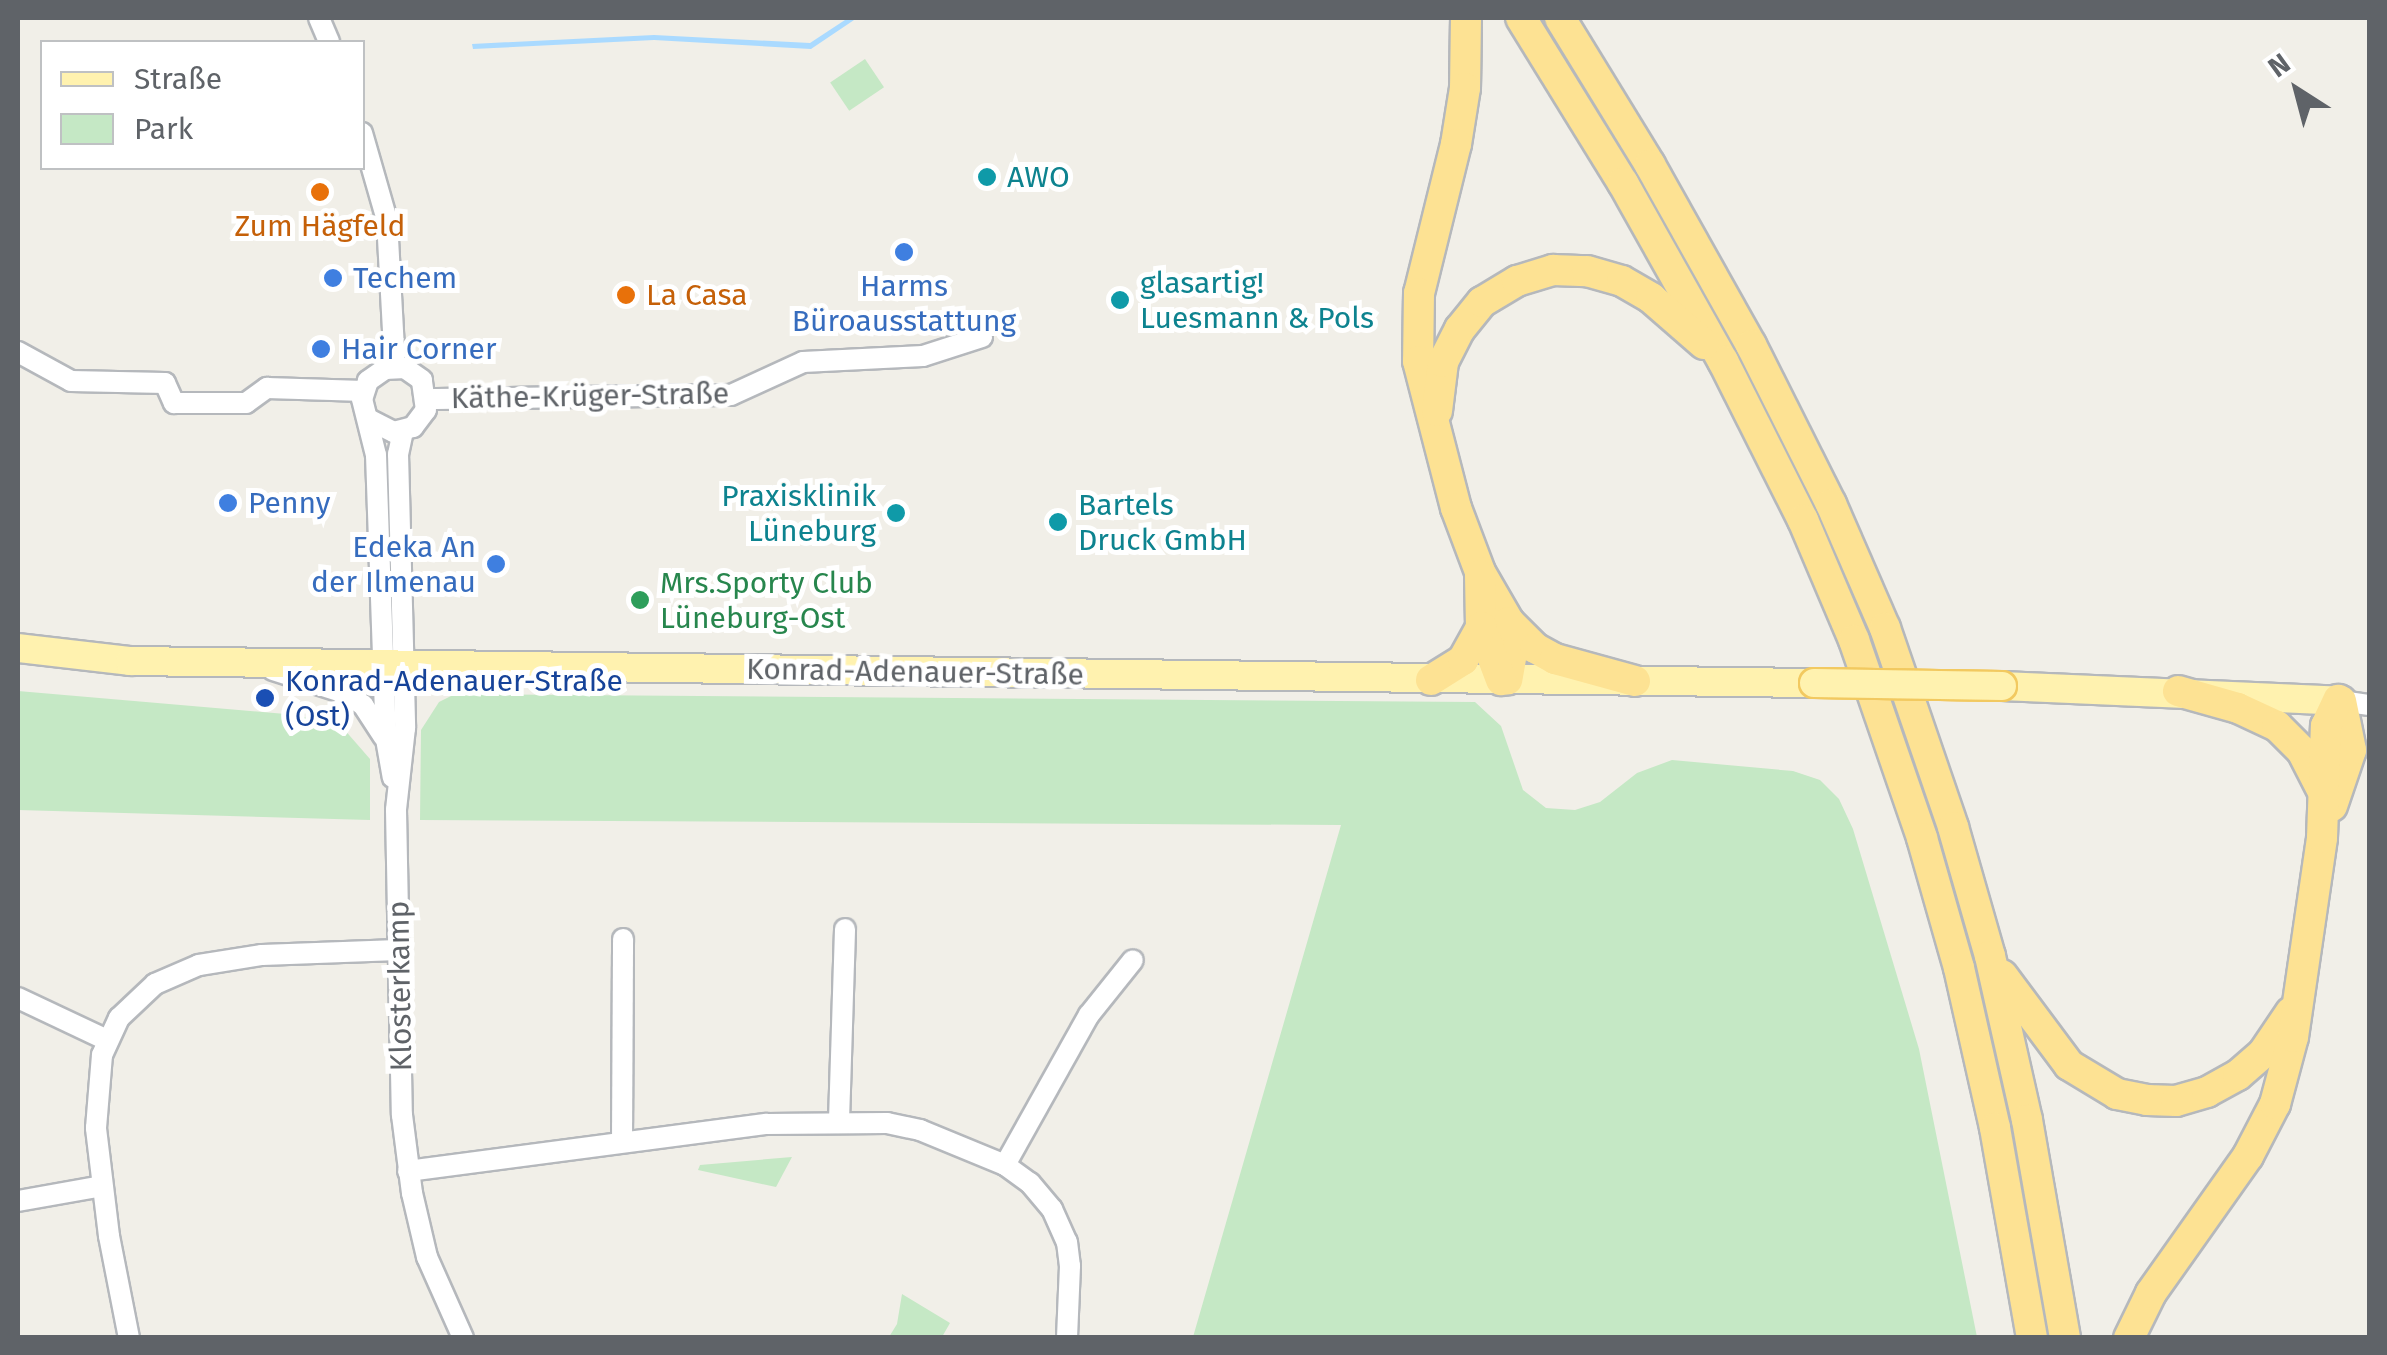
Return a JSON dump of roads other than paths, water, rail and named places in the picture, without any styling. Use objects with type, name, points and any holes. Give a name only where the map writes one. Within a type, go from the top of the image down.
[{"type":"highway","points":[[1466,18],[1465,88],[1456,144],[1419,293],[1418,361],[1438,444],[1495,625],[1512,653],[1504,680]]},
{"type":"highway","points":[[1521,18],[1623,184],[1723,360],[1803,520],[1841,608],[1922,838],[1959,968],[1995,1128],[2032,1338]]},
{"type":"highway","points":[[1560,18],[1752,344],[1832,504],[1916,712],[1990,956],[2027,1120],[2065,1338]]},
{"type":"highway","points":[[1438,444],[1436,394],[1444,362],[1460,330],[1482,302],[1518,282],[1553,270],[1587,271],[1622,281],[1651,298],[1723,360]]},
{"type":"highway","points":[[1431,680],[1464,660],[1495,625]]},
{"type":"highway","points":[[1495,625],[1555,659],[1635,682]]},
{"type":"highway","points":[[2178,691],[2238,708],[2278,726],[2302,751],[2322,791]]},
{"type":"highway","points":[[2322,838],[2360,742],[2350,702]]},
{"type":"highway","points":[[2130,1338],[2151,1293],[2248,1156],[2274,1104],[2299,996],[2322,838],[2326,726],[2350,702]]},
{"type":"highway","points":[[1990,956],[2030,1018],[2069,1066],[2117,1094],[2147,1100],[2191,1097],[2238,1075],[2284,1026],[2299,996]]},
{"type":"main road","name":"Konrad-Adenauer-Straße","points":[[18,648],[130,661],[2002,686],[2178,691],[2350,702]]},
{"type":"street","points":[[365,143],[387,220],[395,367]]},
{"type":"street","name":"Käthe-Krüger-Straße","points":[[428,400],[731,395],[803,362],[923,356],[982,337]]},
{"type":"street","points":[[18,352],[71,380],[165,383],[174,403],[246,404],[266,388],[364,391]]},
{"type":"street","points":[[370,420],[385,431],[402,432],[421,420],[428,400],[422,380],[395,367],[375,374],[364,391],[363,407],[370,420],[376,455],[395,665]]},
{"type":"street","points":[[395,665],[398,454],[402,432]]},
{"type":"street","name":"Klosterkamp","points":[[252,663],[345,693],[363,705],[386,740]]},
{"type":"street","name":"Klosterkamp","points":[[395,665],[386,740],[398,801]]},
{"type":"street","name":"Klosterkamp","points":[[395,665],[398,950],[408,1170],[427,1257],[463,1338]]},
{"type":"street","points":[[838,1121],[845,929]]},
{"type":"street","points":[[622,1140],[623,938]]},
{"type":"street","points":[[129,1338],[102,1186],[96,1095],[107,1040],[134,1001],[178,971],[262,955],[398,950]]},
{"type":"street","points":[[1006,1165],[1088,1015],[1133,960]]},
{"type":"street","points":[[18,998],[107,1040]]},
{"type":"street","points":[[408,1170],[718,1128],[838,1121],[920,1130],[1006,1165],[1030,1182],[1052,1210],[1067,1242],[1071,1290],[1066,1338]]},
{"type":"street","points":[[18,1202],[102,1186]]},
{"type":"water","points":[[848,18],[857,18],[811,49],[654,40],[473,49],[472,44],[654,35],[810,43]]},
{"type":"place","name":"AWO","points":[[987,177]]},
{"type":"place","name":"Zum Hägfeld","points":[[320,192]]},
{"type":"place","name":"Harms Büroausstattung","points":[[904,252]]},
{"type":"place","name":"Techem","points":[[333,278]]},
{"type":"place","name":"La Casa","points":[[626,295]]},
{"type":"place","name":"glasartig! Luesmann & Pols","points":[[1120,300]]},
{"type":"place","name":"Hair Corner","points":[[321,349]]},
{"type":"place","name":"Penny","points":[[228,503]]},
{"type":"place","name":"Praxisklinik Lüneburg","points":[[896,513]]},
{"type":"place","name":"Bartels Druck GmbH","points":[[1058,522]]},
{"type":"place","name":"Edeka An der Ilmenau","points":[[496,564]]},
{"type":"place","name":"Mrs.Sporty Club Lüneburg-Ost","points":[[640,600]]},
{"type":"place","name":"Konrad-Adenauer-Straße (Ost)","points":[[265,698]]}]
